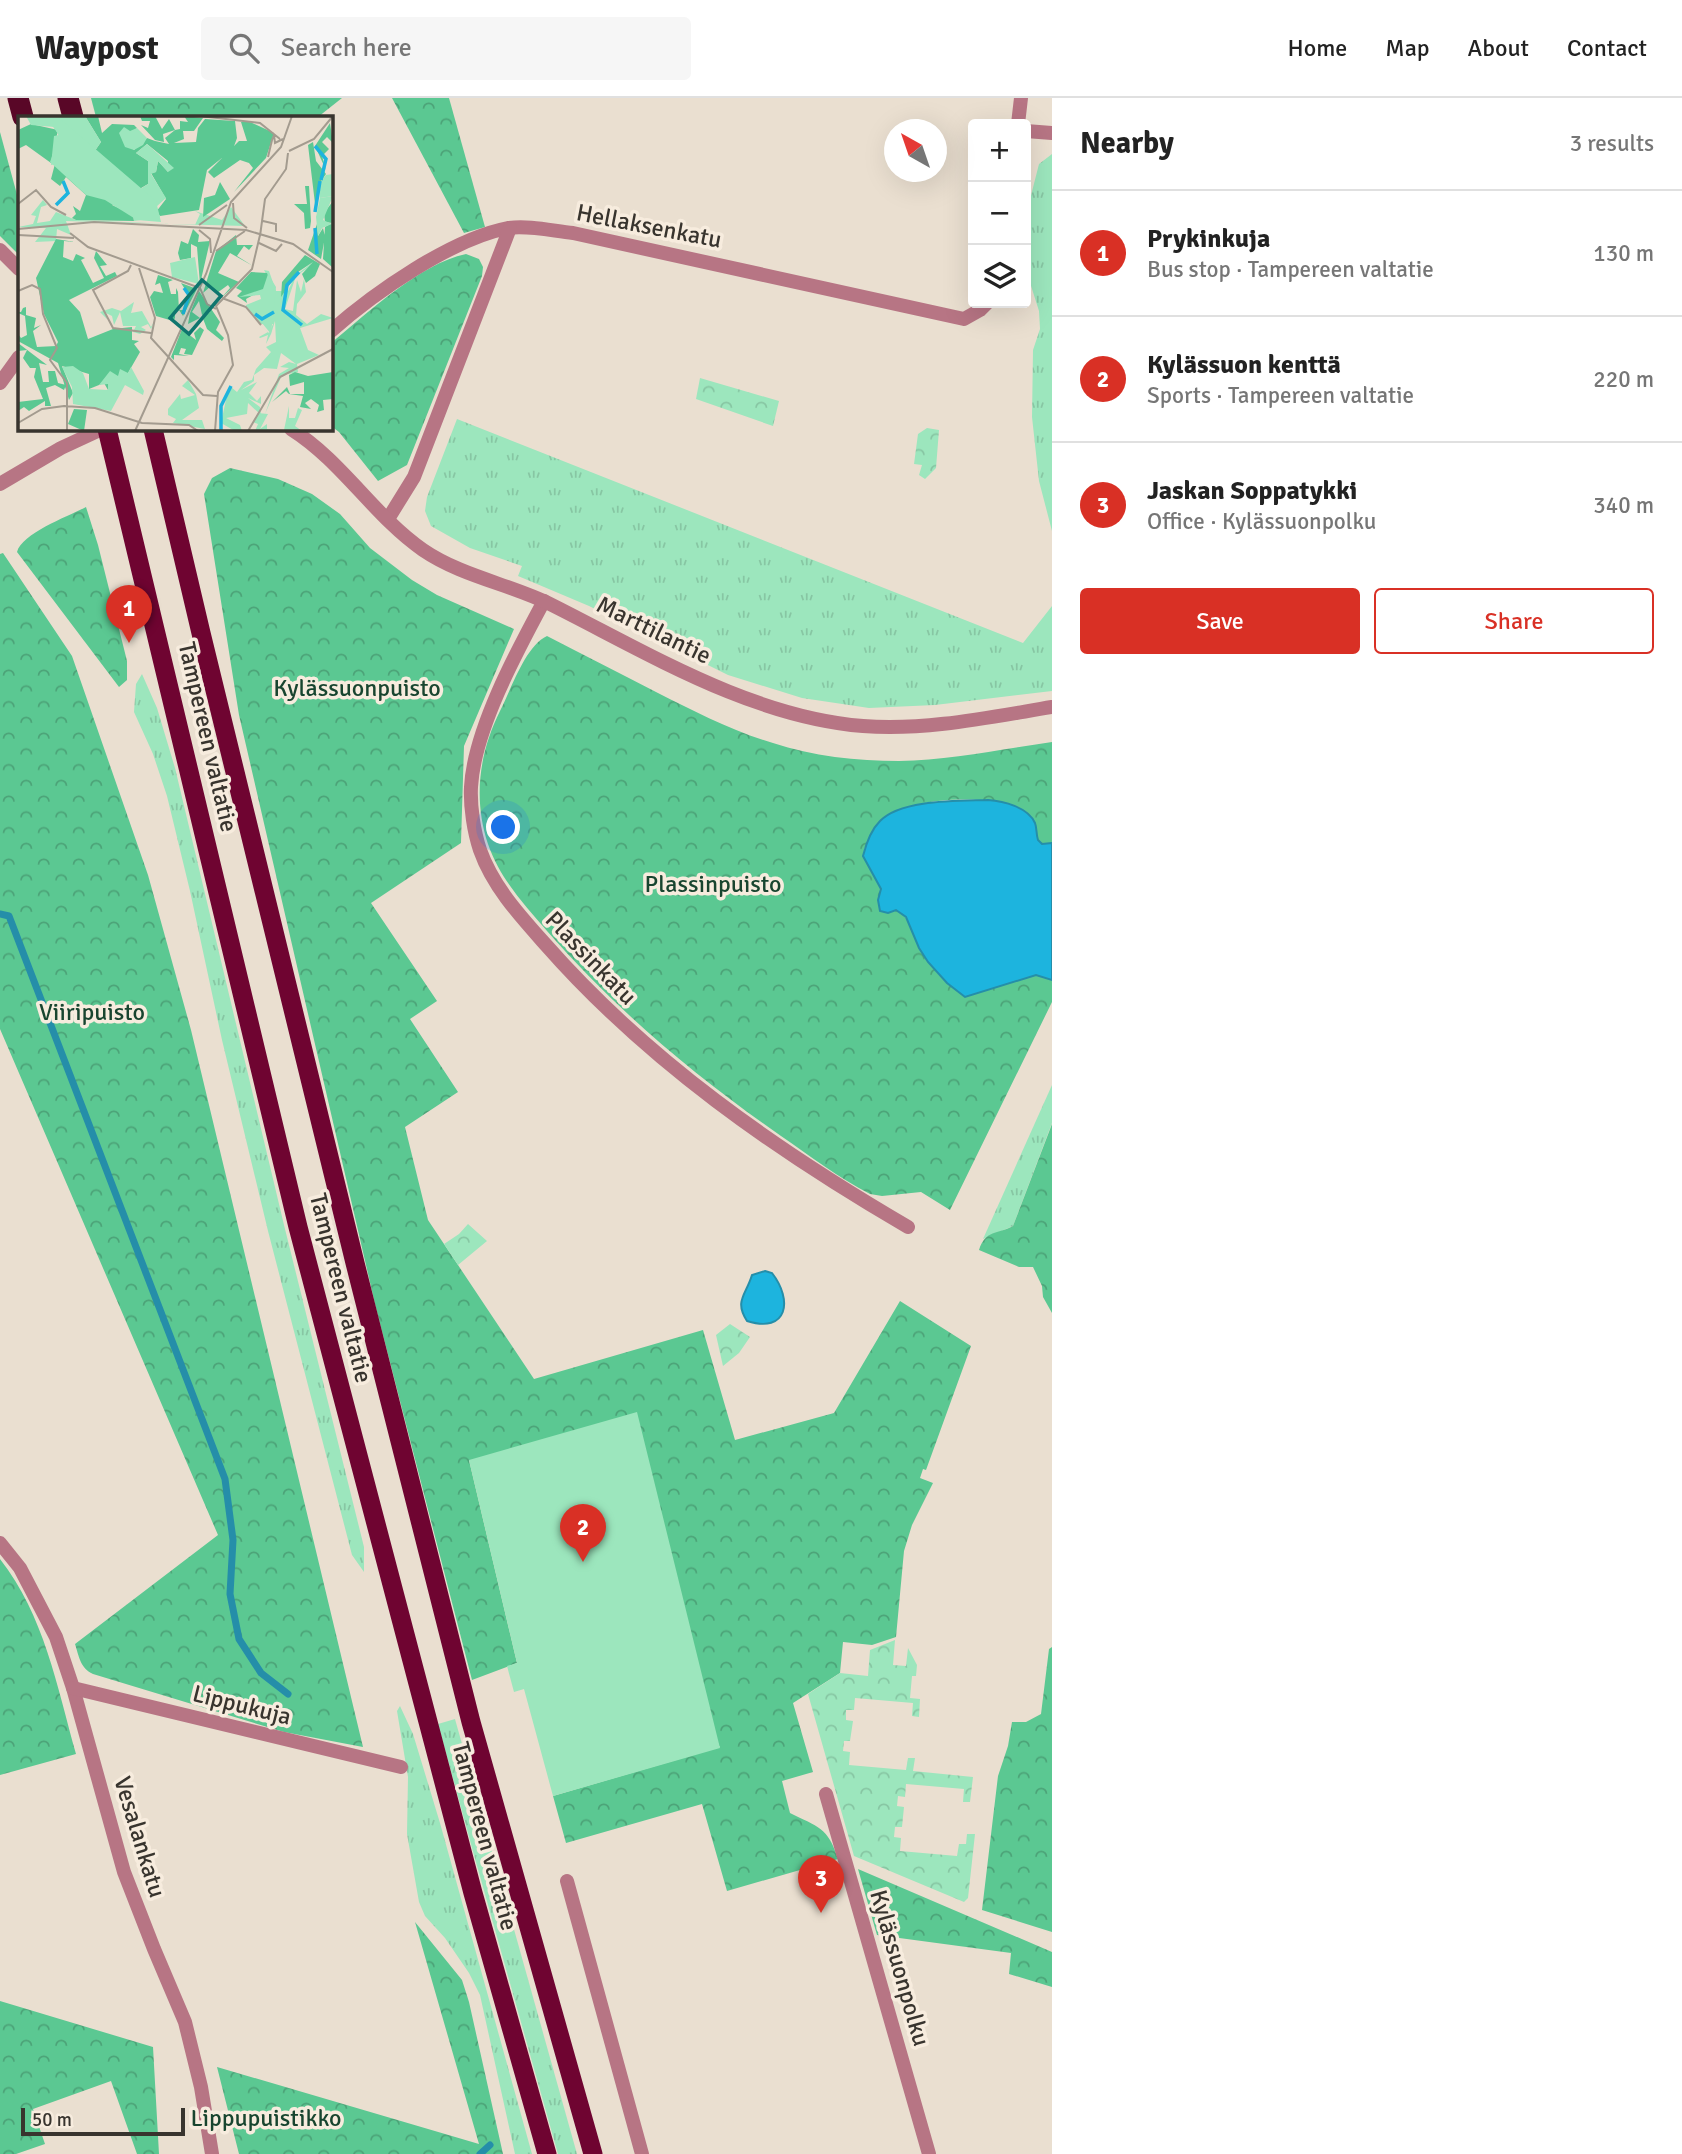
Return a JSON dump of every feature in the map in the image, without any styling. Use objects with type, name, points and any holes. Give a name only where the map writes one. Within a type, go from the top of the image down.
[{"type":"highway","points":[[18,98],[23,116]]},
{"type":"highway","points":[[68,98],[74,116]]},
{"type":"highway","name":"Tampereen valtatie","points":[[104,430],[298,1227],[472,1893],[547,2154]]},
{"type":"highway","name":"Tampereen valtatie","points":[[153,430],[345,1223],[471,1722],[593,2154]]},
{"type":"street","points":[[1019,119],[1021,98]]},
{"type":"street","points":[[1031,131],[1052,133]]},
{"type":"street","points":[[387,519],[414,477],[510,228]]},
{"type":"street","name":"Hellaksenkatu","points":[[332,330],[385,289],[433,258],[484,235],[510,228],[573,233],[964,319],[980,308]]},
{"type":"street","points":[[0,250],[18,268]]},
{"type":"street","points":[[0,383],[18,358]]},
{"type":"street","points":[[0,484],[61,447],[102,430]]},
{"type":"street","name":"Marttilantie","points":[[292,430],[310,442],[404,535],[439,559],[544,601],[734,694],[783,711],[825,721],[864,726],[898,726],[1052,707]]},
{"type":"street","name":"Plassinkatu","points":[[544,601],[491,712],[476,759],[471,788],[473,816],[480,849],[500,889],[571,974],[644,1043],[781,1148],[838,1186],[908,1227]]},
{"type":"street","name":"Vesalankatu","points":[[0,1543],[20,1568],[56,1637],[73,1688],[124,1872],[186,2022],[201,2087],[212,2154]]},
{"type":"street","name":"Lippukuja","points":[[73,1688],[401,1767]]},
{"type":"street","name":"Kylässuonpolku","points":[[826,1794],[929,2154]]},
{"type":"street","points":[[567,1881],[642,2154]]},
{"type":"green space","points":[[91,98],[342,98],[319,116],[96,116]]},
{"type":"green space","points":[[392,98],[449,98],[485,227],[464,233]]},
{"type":"green space","points":[[0,132],[18,198],[18,254],[0,236]]},
{"type":"green space","points":[[1052,154],[1052,531],[1039,481],[1032,417],[1033,350],[1040,329],[1039,311],[1031,286],[1031,195],[1039,164]]},
{"type":"green space","points":[[466,254],[479,259],[483,267],[482,276],[407,465],[378,481],[332,427],[332,342],[412,279],[448,259]]},
{"type":"green space","points":[[700,378],[779,401],[773,426],[696,399]]},
{"type":"green space","points":[[457,419],[1023,643],[1052,606],[1052,691],[935,705],[869,708],[802,698],[728,675],[589,606],[518,576],[522,566],[470,548],[431,526],[425,511],[427,497]]},
{"type":"green space","points":[[927,428],[939,430],[936,468],[925,479],[919,475],[922,465],[914,464],[918,434]]},
{"type":"green space","name":"Kylässuonpuisto","points":[[230,468],[278,479],[312,494],[340,514],[370,548],[412,580],[437,595],[514,629],[464,746],[461,843],[371,903],[437,1001],[410,1019],[458,1092],[405,1127],[428,1220],[534,1379],[703,1330],[735,1440],[834,1413],[900,1301],[971,1346],[926,1470],[923,1469],[920,1478],[933,1483],[912,1525],[904,1551],[896,1637],[872,1645],[843,1642],[840,1673],[793,1703],[813,1772],[782,1781],[790,1813],[821,1829],[830,1840],[838,1859],[727,1891],[702,1804],[566,1843],[553,1796],[720,1747],[469,1460],[517,1663],[472,1680],[375,1304],[239,715],[204,494],[212,478]]},
{"type":"green space","points":[[86,507],[127,661],[127,680],[119,687],[17,552],[28,538],[37,532]]},
{"type":"green space","name":"Viiripuisto","points":[[3,553],[72,656],[148,875],[191,1030],[363,1747],[284,1732],[93,1674],[83,1665],[75,1644],[218,1535],[0,1029],[0,554]]},
{"type":"green space","name":"Plassinpuisto","points":[[547,636],[713,720],[788,748],[851,759],[899,761],[957,756],[1052,742],[1052,843],[1040,843],[1032,819],[1014,806],[993,801],[952,800],[913,807],[874,837],[864,851],[863,856],[881,889],[880,911],[896,910],[905,916],[928,962],[965,996],[1036,975],[1052,980],[1052,1002],[950,1210],[921,1192],[882,1196],[870,1194],[749,1113],[688,1066],[629,1015],[573,960],[513,890],[493,857],[483,827],[480,776],[487,743],[514,681],[532,649]]},
{"type":"green space","points":[[142,674],[157,708],[175,768],[364,1547],[364,1572],[352,1555],[268,1231],[167,796],[153,754],[134,712],[136,684]]},
{"type":"green space","points":[[1052,1085],[1052,1123],[1013,1226],[983,1239]]},
{"type":"green space","points":[[1052,1124],[1052,1313],[1043,1297],[1042,1286],[1033,1267],[1019,1267],[979,1250],[989,1236],[1013,1226]]},
{"type":"green space","points":[[468,1224],[487,1241],[458,1265],[444,1244]]},
{"type":"green space","points":[[730,1324],[750,1337],[739,1353],[723,1366],[716,1335]]},
{"type":"green space","points":[[637,1412],[720,1748],[553,1796],[524,1689],[514,1692],[507,1666],[517,1663],[469,1460]]},
{"type":"green space","points":[[0,1559],[28,1604],[38,1627],[76,1754],[0,1775]]},
{"type":"green space","points":[[895,1640],[893,1665],[906,1666],[908,1648],[917,1665],[916,1676],[912,1676],[910,1698],[920,1699],[919,1717],[912,1716],[913,1703],[855,1698],[854,1710],[846,1710],[846,1720],[853,1721],[850,1741],[844,1741],[843,1751],[850,1752],[849,1765],[906,1770],[908,1758],[915,1758],[913,1771],[973,1777],[970,1802],[963,1802],[964,1789],[906,1784],[905,1797],[898,1796],[897,1806],[904,1807],[902,1827],[895,1827],[894,1837],[901,1838],[900,1851],[957,1856],[959,1844],[966,1844],[967,1834],[975,1834],[968,1898],[964,1902],[854,1856],[808,1694],[840,1673],[868,1676],[870,1650]]},
{"type":"green space","points":[[1052,1647],[1052,1932],[982,1910],[998,1776],[1008,1746],[1012,1722],[1026,1722],[1041,1714],[1049,1649]]},
{"type":"green space","points":[[400,1706],[413,1734],[440,1823],[532,2154],[515,2154],[480,1995],[469,1973],[445,1938],[425,1916],[419,1902],[407,1834],[408,1777],[397,1711]]},
{"type":"green space","points":[[455,1719],[577,2154],[558,2154],[474,1855],[438,1724]]},
{"type":"green space","points":[[858,1869],[1052,1952],[1052,1987],[1009,1974],[1011,1953],[877,1935]]},
{"type":"green space","name":"Lippupuistikko","points":[[415,1922],[462,1980],[503,2154],[239,2154],[217,2067],[479,2144]]},
{"type":"green space","points":[[0,2001],[153,2047],[159,2154],[137,2154],[111,2081],[33,2109],[45,2144],[16,2154],[0,2154]]},
{"type":"water","points":[[988,800],[1008,803],[1027,813],[1035,823],[1038,840],[1042,844],[1052,843],[1052,980],[1036,975],[965,997],[947,983],[928,962],[906,917],[896,910],[888,913],[880,911],[878,900],[881,889],[863,856],[874,829],[889,814],[916,805]]},
{"type":"water","points":[[765,1271],[772,1273],[779,1283],[784,1303],[783,1312],[778,1319],[761,1324],[747,1321],[741,1303],[752,1275]]},
{"type":"waterway","points":[[0,914],[9,916],[225,1479],[233,1540],[230,1594],[239,1639],[261,1673],[288,1694]]},
{"type":"waterway","points":[[480,2154],[490,2145]]},
{"type":"place","name":"Prykinkuja","points":[[129,643]]},
{"type":"place","name":"Kylässuon kenttä","points":[[583,1562]]},
{"type":"place","name":"Jaskan Soppatykki","points":[[821,1913]]}]
